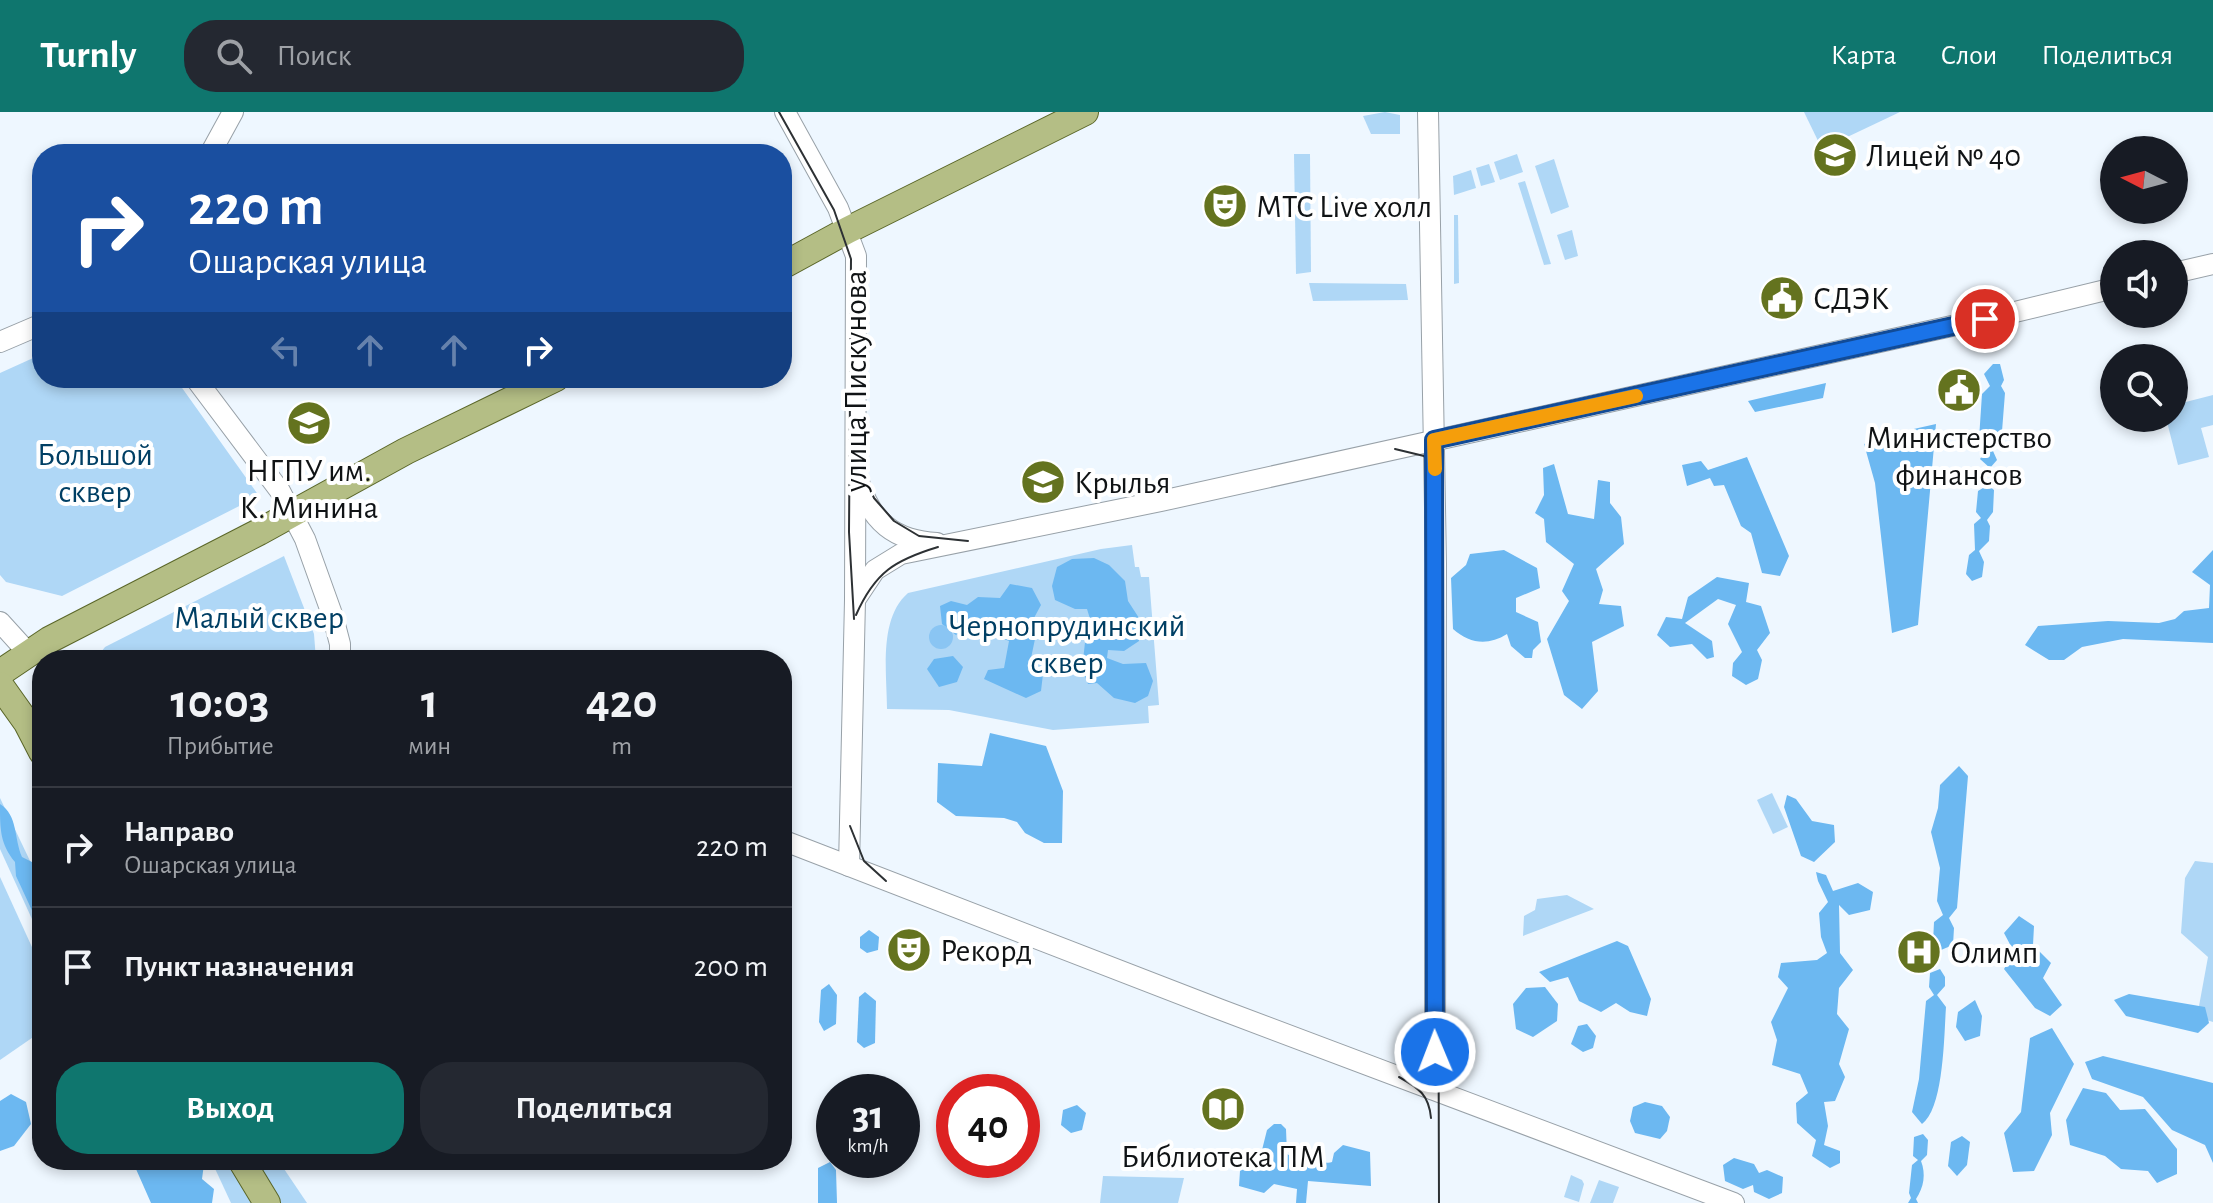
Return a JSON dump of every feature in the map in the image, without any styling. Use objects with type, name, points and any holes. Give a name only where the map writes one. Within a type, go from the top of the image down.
[{"type":"main road","points":[[792,261],[1085,112]]},
{"type":"main road","points":[[43,650],[49,640],[406,451],[535,388]]},
{"type":"main road","points":[[0,673],[32,664]]},
{"type":"main road","points":[[0,685],[32,733]]},
{"type":"main road","points":[[247,1170],[267,1203]]},
{"type":"street","points":[[215,144],[233,112]]},
{"type":"street","name":"улица Пискунова","points":[[785,112],[838,208],[856,256],[849,866]]},
{"type":"street","points":[[1428,112],[1436,768],[1435,1052],[1432,1089]]},
{"type":"street","points":[[2188,270],[2213,264]]},
{"type":"street","points":[[854,610],[875,570],[901,554],[1395,449],[2100,291]]},
{"type":"street","points":[[0,342],[32,328]]},
{"type":"street","points":[[203,388],[280,491],[305,539],[333,617],[340,650]]},
{"type":"street","points":[[855,470],[863,494],[880,523],[911,540],[947,546]]},
{"type":"street","points":[[0,622],[32,658]]},
{"type":"street","points":[[792,844],[1734,1203]]},
{"type":"green space","points":[[1385,112],[1400,115],[1400,134],[1371,134],[1363,116]]},
{"type":"green space","points":[[1804,112],[1900,112],[1822,149]]},
{"type":"green space","points":[[1294,154],[1310,154],[1311,272],[1296,274]]},
{"type":"green space","points":[[1517,154],[1523,172],[1500,180],[1494,162]]},
{"type":"green space","points":[[1554,159],[1569,207],[1551,214],[1535,166]]},
{"type":"green space","points":[[1489,164],[1495,182],[1481,186],[1476,168]]},
{"type":"green space","points":[[1471,170],[1476,188],[1454,195],[1453,176]]},
{"type":"green space","points":[[1525,181],[1551,264],[1544,265],[1518,183]]},
{"type":"green space","points":[[1454,215],[1458,215],[1459,283],[1454,284]]},
{"type":"green space","points":[[1572,230],[1578,256],[1565,260],[1557,235]]},
{"type":"green space","points":[[1309,283],[1406,284],[1408,300],[1313,301]]},
{"type":"green space","name":"Большой сквер","points":[[32,359],[32,388],[182,388],[259,496],[62,596],[6,582],[0,575],[0,373]]},
{"type":"green space","points":[[2213,395],[2213,425],[2201,428],[2209,457],[2178,465],[2170,432],[2188,432],[2188,401]]},
{"type":"green space","name":"Чернопрудинский сквер","points":[[1132,545],[1135,567],[1139,567],[1141,577],[1149,577],[1159,705],[1148,706],[1149,723],[1053,730],[949,710],[887,709],[888,632],[898,604],[908,593],[1101,549]]},
{"type":"green space","name":"Малый сквер","points":[[284,556],[314,634],[315,650],[103,650]]},
{"type":"green space","points":[[1772,793],[1788,827],[1773,834],[1757,800]]},
{"type":"green space","points":[[0,798],[32,865],[32,919],[0,849]]},
{"type":"green space","points":[[2195,861],[2213,863],[2213,1022],[2197,1017],[2208,957],[2181,933],[2185,878]]},
{"type":"green space","points":[[0,877],[32,947],[32,1038],[0,1060]]},
{"type":"green space","points":[[1567,895],[1594,909],[1523,936],[1524,916],[1535,910],[1537,899]]},
{"type":"green space","points":[[216,1170],[236,1170],[255,1203],[231,1203]]},
{"type":"green space","points":[[260,1170],[285,1170],[307,1203],[278,1203]]},
{"type":"green space","points":[[1571,1175],[1584,1184],[1579,1202],[1564,1197]]},
{"type":"green space","points":[[1103,1176],[1184,1178],[1178,1203],[1100,1203]]},
{"type":"green space","points":[[1599,1180],[1619,1187],[1613,1203],[1590,1203]]},
{"type":"shaded area","points":[[1993,364],[2000,364],[2004,380],[2001,386],[2005,393],[2001,444],[1993,451],[1997,460],[1990,468],[1980,459],[1987,449],[1979,439],[1982,394],[1990,386],[1984,374]]},
{"type":"shaded area","points":[[1826,383],[1823,398],[1755,412],[1748,401]]},
{"type":"shaded area","points":[[1936,424],[1918,625],[1892,633],[1875,483],[1864,444],[1887,435]]},
{"type":"shaded area","points":[[1747,457],[1789,556],[1780,576],[1762,573],[1751,533],[1741,526],[1724,485],[1714,486],[1710,478],[1687,486],[1682,465],[1701,461],[1708,470]]},
{"type":"shaded area","points":[[1554,464],[1568,514],[1594,519],[1598,480],[1610,482],[1610,503],[1621,517],[1624,544],[1596,569],[1603,590],[1599,604],[1621,606],[1624,626],[1592,642],[1598,691],[1582,709],[1564,695],[1547,639],[1569,601],[1562,591],[1574,564],[1546,542],[1544,519],[1535,513],[1544,495],[1543,468]]},
{"type":"shaded area","points":[[1988,485],[1994,490],[1993,512],[1987,520],[1990,526],[1989,541],[1979,551],[1984,562],[1982,577],[1972,581],[1966,574],[1969,555],[1975,550],[1974,524],[1981,518],[1976,512],[1978,491]]},
{"type":"shaded area","points":[[1504,550],[1537,568],[1540,588],[1516,598],[1516,612],[1538,622],[1541,642],[1533,650],[1532,658],[1525,658],[1511,646],[1507,634],[1479,642],[1453,629],[1451,578],[1466,565],[1470,554]]},
{"type":"shaded area","points":[[2213,550],[2213,643],[2123,639],[2082,647],[2064,660],[2049,660],[2025,645],[2038,626],[2108,621],[2159,623],[2175,619],[2184,611],[2209,608],[2210,585],[2192,572]]},
{"type":"shaded area","points":[[1094,558],[1109,565],[1125,581],[1128,601],[1139,618],[1139,641],[1124,651],[1108,650],[1107,658],[1123,664],[1146,663],[1153,681],[1148,696],[1135,703],[1114,698],[1097,683],[1088,684],[1081,667],[1091,622],[1087,609],[1075,609],[1055,600],[1052,586],[1057,567],[1072,559]]},
{"type":"shaded area","points":[[1717,577],[1749,583],[1746,602],[1761,606],[1770,633],[1757,650],[1762,660],[1758,679],[1746,685],[1732,676],[1733,663],[1742,652],[1728,624],[1736,605],[1718,599],[1685,623],[1712,641],[1714,657],[1707,659],[1692,644],[1670,647],[1657,635],[1666,617],[1682,619],[1688,597]]},
{"type":"shaded area","points":[[1010,584],[1032,588],[1041,605],[1028,629],[1035,639],[1030,663],[1043,674],[1041,691],[1026,698],[984,679],[988,670],[1004,668],[1009,641],[993,635],[983,621],[975,619],[956,635],[942,624],[940,606],[951,601],[967,605],[978,597],[1000,598]]},
{"type":"shaded area","points":[[941,625],[949,629],[953,637],[949,645],[941,649],[933,645],[929,637],[933,629]]},
{"type":"shaded area","points":[[953,656],[963,667],[957,682],[939,687],[927,669],[934,659]]},
{"type":"shaded area","points":[[990,733],[1046,746],[1063,791],[1062,843],[1044,843],[1025,833],[1017,822],[1004,818],[956,816],[937,802],[938,763],[982,766]]},
{"type":"shaded area","points":[[1959,766],[1968,776],[1957,908],[1949,918],[1954,928],[1953,945],[1941,950],[1933,943],[1934,922],[1943,915],[1937,901],[1940,868],[1931,832],[1940,785]]},
{"type":"shaded area","points":[[1787,795],[1796,799],[1812,821],[1834,825],[1835,842],[1814,862],[1801,856],[1784,807]]},
{"type":"shaded area","points":[[0,804],[13,821],[22,857],[32,862],[32,910],[16,876],[15,862],[1,829]]},
{"type":"shaded area","points":[[1816,872],[1826,875],[1833,891],[1858,883],[1873,892],[1870,910],[1849,915],[1839,905],[1840,953],[1853,970],[1839,988],[1837,1014],[1849,1029],[1839,1064],[1845,1077],[1835,1101],[1824,1102],[1828,1126],[1824,1145],[1840,1151],[1840,1163],[1830,1168],[1812,1156],[1816,1140],[1797,1123],[1796,1103],[1808,1093],[1800,1074],[1772,1065],[1777,1040],[1771,1022],[1788,988],[1778,977],[1781,963],[1817,960],[1827,953],[1821,937],[1819,913],[1828,902]]},
{"type":"shaded area","points":[[2019,916],[2034,926],[2033,945],[2051,963],[2043,978],[2062,1005],[2050,1016],[2035,1008],[2004,969],[2014,952],[2004,933]]},
{"type":"shaded area","points":[[869,930],[879,937],[878,950],[867,953],[860,948],[860,937]]},
{"type":"shaded area","points":[[1617,941],[1628,946],[1651,999],[1647,1016],[1630,1012],[1616,1003],[1601,1012],[1579,1001],[1568,977],[1550,982],[1539,972]]},
{"type":"shaded area","points":[[1940,969],[1945,977],[1945,986],[1937,995],[1946,1007],[1942,1070],[1935,1103],[1922,1124],[1912,1112],[1919,1079],[1926,1001],[1934,995],[1929,987],[1930,973]]},
{"type":"shaded area","points":[[829,984],[837,995],[836,1024],[824,1031],[819,1022],[821,990]]},
{"type":"shaded area","points":[[1545,987],[1558,1004],[1557,1021],[1533,1037],[1516,1029],[1513,1004],[1526,988]]},
{"type":"shaded area","points":[[865,992],[876,1001],[875,1043],[864,1048],[857,1042],[859,997]]},
{"type":"shaded area","points":[[2129,994],[2205,1007],[2209,1023],[2198,1033],[2126,1016],[2114,1000]]},
{"type":"shaded area","points":[[1975,1000],[1982,1016],[1980,1036],[1965,1041],[1956,1027],[1958,1012]]},
{"type":"shaded area","points":[[1587,1024],[1596,1036],[1593,1048],[1583,1052],[1571,1044],[1578,1026]]},
{"type":"shaded area","points":[[2052,1028],[2074,1064],[2050,1113],[2052,1135],[2034,1171],[2013,1172],[2004,1133],[2021,1112],[2030,1038]]},
{"type":"shaded area","points":[[2103,1056],[2213,1083],[2213,1163],[2205,1145],[2172,1130],[2143,1097],[2092,1079],[2085,1062]]},
{"type":"shaded area","points":[[2083,1088],[2106,1093],[2120,1110],[2145,1109],[2177,1149],[2177,1174],[2157,1183],[2148,1171],[2121,1169],[2105,1156],[2070,1145],[2066,1120]]},
{"type":"shaded area","points":[[11,1094],[26,1102],[31,1124],[14,1146],[0,1151],[0,1101]]},
{"type":"shaded area","points":[[1645,1102],[1662,1106],[1670,1117],[1667,1131],[1660,1139],[1635,1133],[1630,1121],[1633,1107]]},
{"type":"shaded area","points":[[1077,1105],[1086,1113],[1082,1130],[1071,1133],[1061,1125],[1063,1110]]},
{"type":"shaded area","points":[[1274,1124],[1281,1124],[1286,1129],[1287,1154],[1297,1158],[1332,1162],[1334,1153],[1343,1145],[1370,1152],[1371,1186],[1308,1181],[1306,1203],[1296,1203],[1297,1189],[1274,1184],[1264,1193],[1239,1186],[1245,1159],[1261,1154],[1267,1130]]},
{"type":"shaded area","points":[[1923,1134],[1928,1140],[1927,1155],[1921,1161],[1924,1176],[1916,1199],[1918,1203],[1908,1203],[1911,1198],[1912,1165],[1918,1160],[1913,1156],[1914,1137]]},
{"type":"shaded area","points":[[1962,1136],[1970,1142],[1967,1165],[1957,1176],[1948,1166],[1951,1142]]},
{"type":"shaded area","points":[[1734,1158],[1754,1164],[1759,1173],[1767,1170],[1783,1177],[1782,1193],[1769,1199],[1754,1192],[1753,1185],[1743,1189],[1725,1181],[1723,1165]]},
{"type":"shaded area","points":[[136,1170],[203,1170],[202,1179],[214,1189],[212,1203],[151,1203]]},
{"type":"shaded area","points":[[818,1178],[836,1178],[837,1203],[818,1203]]},
{"type":"tram line","points":[[779,112],[834,210],[851,259],[849,532],[854,619]]},
{"type":"tram line","points":[[862,426],[862,471],[874,498],[894,521],[919,536],[968,541]]},
{"type":"tram line","points":[[1395,449],[1424,456],[1437,471],[1439,1203]]},
{"type":"tram line","points":[[856,615],[871,588],[888,570],[910,557],[938,547]]},
{"type":"tram line","points":[[850,826],[864,861],[886,881]]},
{"type":"tram line","points":[[1399,1077],[1422,1093],[1431,1118]]},
{"type":"slow traffic","points":[[1435,469],[1434,440],[1636,396]]},
{"type":"place","name":"Лицей № 40","points":[[1835,155]]},
{"type":"place","name":"МТС Live холл","points":[[1225,206]]},
{"type":"place","name":"СДЭК","points":[[1782,298]]},
{"type":"place","name":"Министерство финансов","points":[[1959,390]]},
{"type":"place","name":"НГПУ им. К. Минина","points":[[309,423]]},
{"type":"place","name":"Крылья","points":[[1043,482]]},
{"type":"place","name":"Рекорд","points":[[909,950]]},
{"type":"place","name":"Олимп","points":[[1919,952]]},
{"type":"place","name":"Библиотека ПМ","points":[[1223,1109]]},
{"type":"route","points":[[1435,1052],[1434,440],[1985,319]]}]
